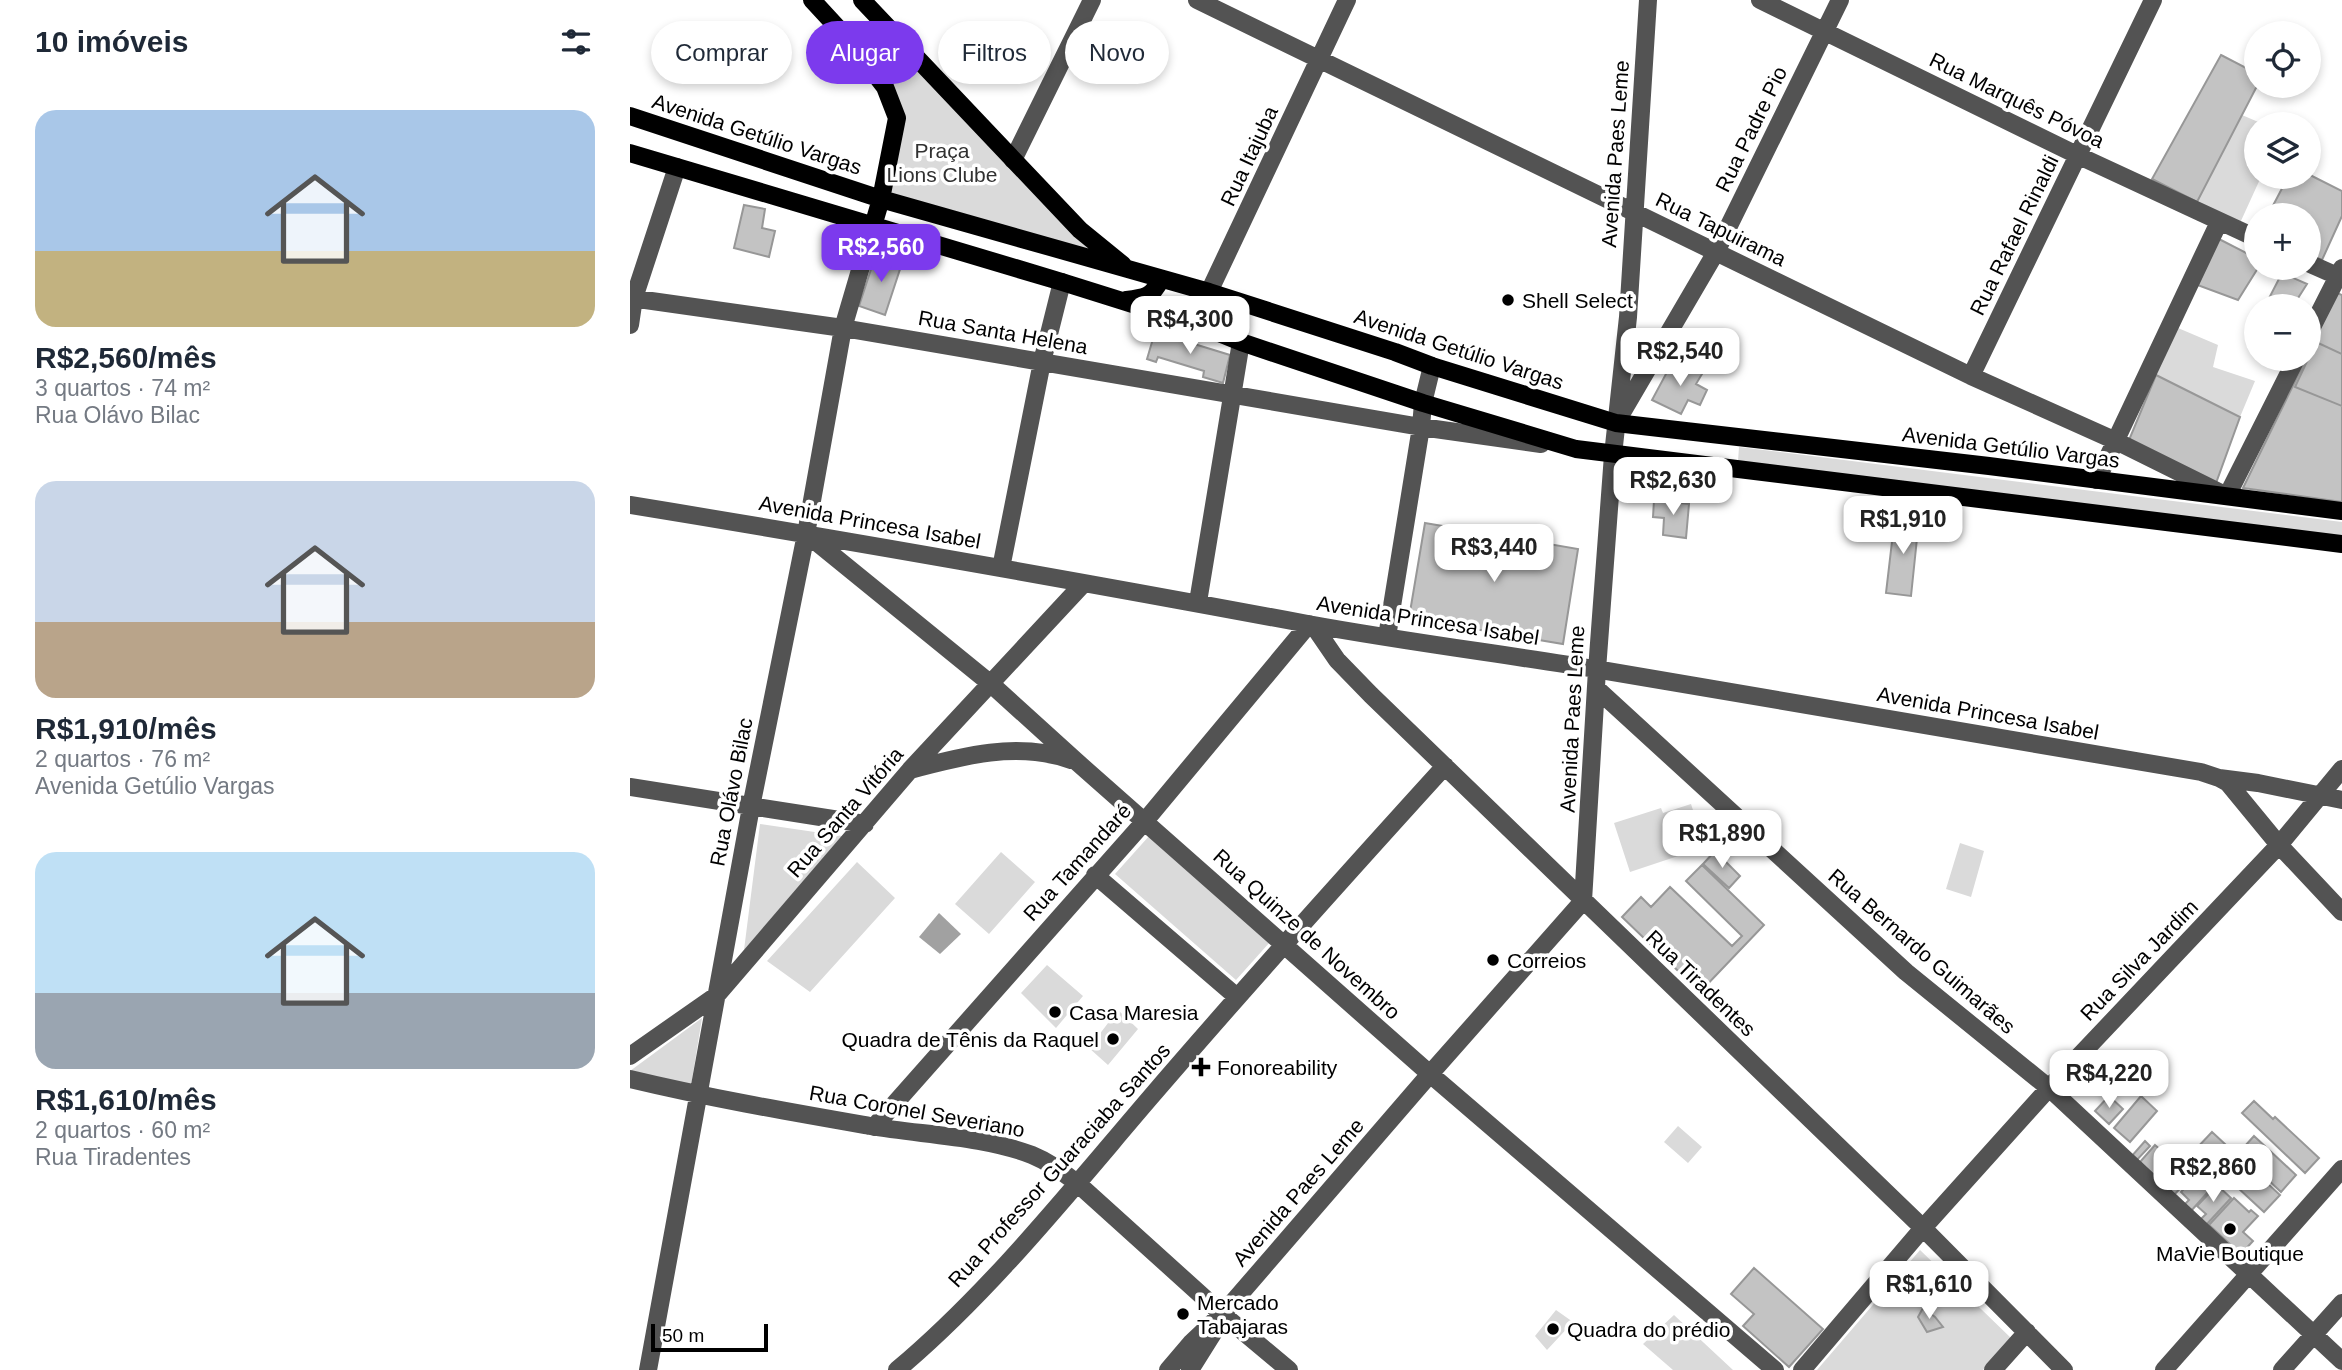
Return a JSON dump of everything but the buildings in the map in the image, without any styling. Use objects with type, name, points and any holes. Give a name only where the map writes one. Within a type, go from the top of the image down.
[{"type":"main road","points":[[812,0],[848,39],[885,87],[897,118],[873,226]]},
{"type":"main road","points":[[862,0],[1080,230],[1129,270]]},
{"type":"main road","name":"Avenida Getúlio Vargas","points":[[630,116],[881,199],[1209,292],[1432,366],[1616,422],[2342,511]]},
{"type":"main road","points":[[630,153],[1062,282],[1199,325],[1241,342],[1423,403],[1576,449],[2342,544]]},
{"type":"main road","points":[[1122,301],[1147,297],[1153,293],[1160,280]]},
{"type":"main road","points":[[1876,485],[1893,484],[1903,478],[1905,469],[1899,460],[1882,455]]},
{"type":"main road","points":[[1983,499],[1962,492],[1959,485],[1965,472],[1989,466]]},
{"type":"street","points":[[1013,160],[1092,0]]},
{"type":"street","name":"Rua Tapuirama","points":[[1197,0],[1971,376],[2116,441],[2227,496]]},
{"type":"street","name":"Rua Itajuba","points":[[1209,292],[1347,0]]},
{"type":"street","name":"Avenida Paes Leme","points":[[1224,1313],[1583,901],[1613,455],[1628,317],[1648,0]]},
{"type":"street","name":"Rua Marquês Póvoa","points":[[1760,0],[2077,155],[2244,233]]},
{"type":"street","name":"Rua Padre Pio","points":[[1616,422],[1716,251],[1840,0]]},
{"type":"street","name":"Rua Rafael Rinaldi","points":[[1971,376],[2153,0]]},
{"type":"street","points":[[630,325],[632,298],[677,167]]},
{"type":"street","points":[[2097,480],[2219,222]]},
{"type":"street","name":"Rua Olávo Bilac","points":[[648,1370],[751,807],[806,534],[843,328],[873,226]]},
{"type":"street","points":[[2321,267],[2341,274],[2321,311]]},
{"type":"street","points":[[1001,568],[1042,362],[1062,282]]},
{"type":"street","name":"Rua Santa Helena","points":[[632,298],[843,328],[1421,427],[1576,449]]},
{"type":"street","points":[[1198,602],[1241,342]]},
{"type":"street","points":[[1387,637],[1423,403],[1432,366]]},
{"type":"street","points":[[2227,496],[2290,371]]},
{"type":"street","name":"Avenida Princesa Isabel","points":[[630,506],[806,534],[1387,637],[2201,772],[2219,778],[2342,800]]},
{"type":"street","name":"Rua Quinze de Novembro","points":[[806,534],[991,684],[1430,1074],[1775,1370]]},
{"type":"street","name":"Rua Santa Vitória","points":[[630,1056],[717,995],[910,770],[1083,584]]},
{"type":"street","name":"Rua Tiradentes","points":[[1311,624],[1337,660],[1371,695],[1923,1228],[2064,1370]]},
{"type":"street","name":"Rua Tamandaré","points":[[874,1127],[1144,821],[1311,624]]},
{"type":"street","name":"Rua Bernardo Guimarães","points":[[1597,689],[1906,972],[2049,1088],[2342,1361]]},
{"type":"street","points":[[910,770],[983,753],[1014,751],[1053,754],[1077,762]]},
{"type":"street","name":"Rua Professor Guaraciaba Santos","points":[[897,1370],[923,1349],[1003,1266],[1284,943],[1445,766]]},
{"type":"street","name":"Rua Silva Jardim","points":[[1802,1370],[1923,1228],[2049,1088],[2279,845],[2342,769]]},
{"type":"street","name":"Avenida Princesa Isabel","points":[[2219,778],[2238,793],[2279,845],[2342,912]]},
{"type":"street","points":[[630,787],[865,824]]},
{"type":"street","points":[[1095,875],[1237,997]]},
{"type":"street","name":"Rua Coronel Severiano","points":[[630,1079],[699,1096],[986,1144],[1031,1155],[1056,1167],[1077,1183],[1289,1370]]},
{"type":"street","points":[[2164,1370],[2342,1169]]},
{"type":"street","points":[[2282,1370],[2342,1303]]},
{"type":"street","points":[[1168,1370],[1224,1313]]},
{"type":"street","points":[[1190,1370],[1224,1313]]},
{"type":"street","points":[[1993,1370],[2027,1332]]},
{"type":"green space","name":"Praça Lions Clube","points":[[924,65],[938,79],[938,84],[943,84],[1129,270],[881,199],[897,118],[879,84],[924,84]]},
{"type":"green space","points":[[2242,115],[2244,116],[2244,189],[2256,189],[2249,203],[2244,203],[2244,214],[2240,223],[2197,202]]},
{"type":"green space","points":[[2178,328],[2218,345],[2213,367],[2255,381],[2240,417],[2156,375]]},
{"type":"green space","points":[[1739,447],[2342,522],[2342,538],[1738,461]]},
{"type":"green space","points":[[1691,804],[1705,847],[1630,872],[1614,823],[1661,808],[1663,813]]},
{"type":"green space","points":[[760,824],[842,836],[744,950]]},
{"type":"green space","points":[[1150,835],[1270,942],[1236,980],[1115,874]]},
{"type":"green space","points":[[1960,843],[1984,851],[1971,897],[1946,889]]},
{"type":"green space","points":[[1001,852],[1035,882],[989,934],[955,904]]},
{"type":"green space","points":[[857,862],[895,898],[810,992],[767,961]]},
{"type":"green space","name":"Casa Maresia","points":[[1047,965],[1083,996],[1056,1028],[1021,993]]},
{"type":"green space","name":"Quadra de Tênis da Raquel","points":[[1118,1010],[1138,1029],[1108,1065],[1089,1048]]},
{"type":"green space","points":[[702,1018],[691,1086],[630,1071]]},
{"type":"green space","points":[[1678,1126],[1702,1147],[1688,1163],[1664,1142]]},
{"type":"green space","points":[[1920,1250],[2012,1339],[1983,1370],[1817,1370]]},
{"type":"green space","name":"Quadra do prédio","points":[[1556,1310],[1573,1322],[1547,1350],[1535,1336]]},
{"type":"green space","points":[[1674,1315],[1733,1370],[1673,1370],[1643,1344]]},
{"type":"shaded area","points":[[939,913],[961,934],[940,954],[919,937]]},
{"type":"place","name":"Shell Select","points":[[1508,300]]},
{"type":"place","name":"Correios","points":[[1493,960]]},
{"type":"place","name":"Casa Maresia","points":[[1055,1012]]},
{"type":"place","name":"Quadra de Tênis da Raquel","points":[[1113,1039]]},
{"type":"place","name":"Fonoreability","points":[[1201,1067]]},
{"type":"place","name":"MaVie Boutique","points":[[2230,1229]]},
{"type":"place","name":"Mercado Tabajaras","points":[[1183,1314]]},
{"type":"place","name":"Quadra do prédio","points":[[1553,1329]]}]
